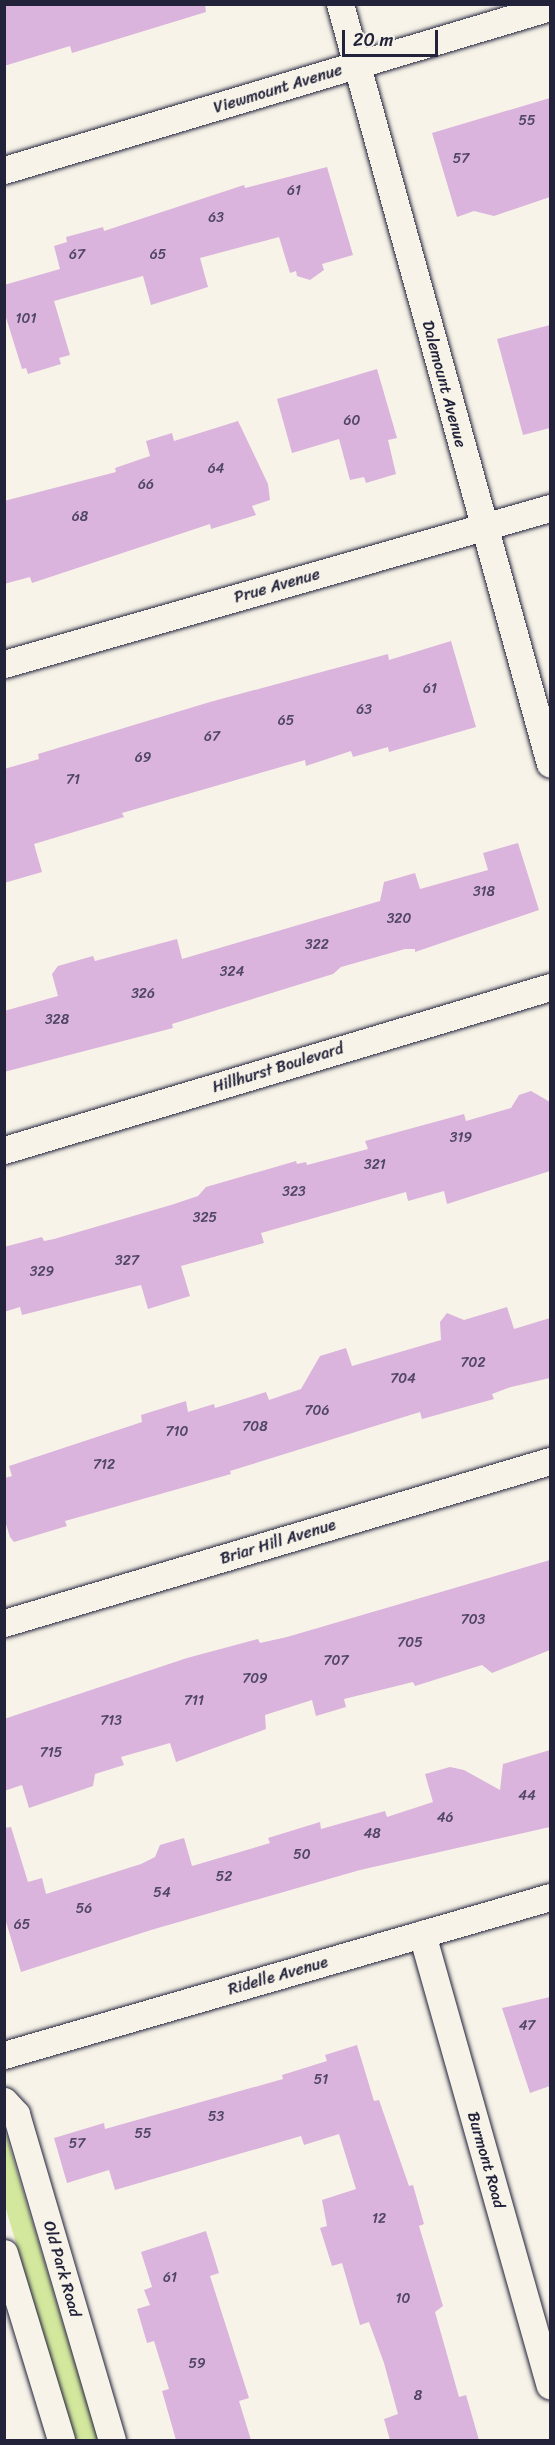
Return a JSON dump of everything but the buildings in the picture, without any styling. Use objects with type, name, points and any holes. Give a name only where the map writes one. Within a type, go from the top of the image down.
[{"type":"street","name":"Dalemount Avenue","points":[[340,4],[550,764]]},
{"type":"street","name":"Viewmount Avenue","points":[[4,170],[550,7]]},
{"type":"street","name":"Prue Avenue","points":[[4,664],[550,508]]},
{"type":"street","name":"Hillhurst Boulevard","points":[[4,1150],[550,987]]},
{"type":"street","name":"Briar Hill Avenue","points":[[4,1623],[550,1461]]},
{"type":"street","name":"Ridelle Avenue","points":[[4,2055],[550,1897]]},
{"type":"street","name":"Burmont Road","points":[[422,1934],[550,2385]]},
{"type":"street","name":"Old Park Road","points":[[4,2101],[16,2114],[112,2440]]},
{"type":"street","points":[[4,2253],[61,2440]]},
{"type":"green space","points":[[4,2128],[98,2440],[75,2440],[5,2206]]}]
